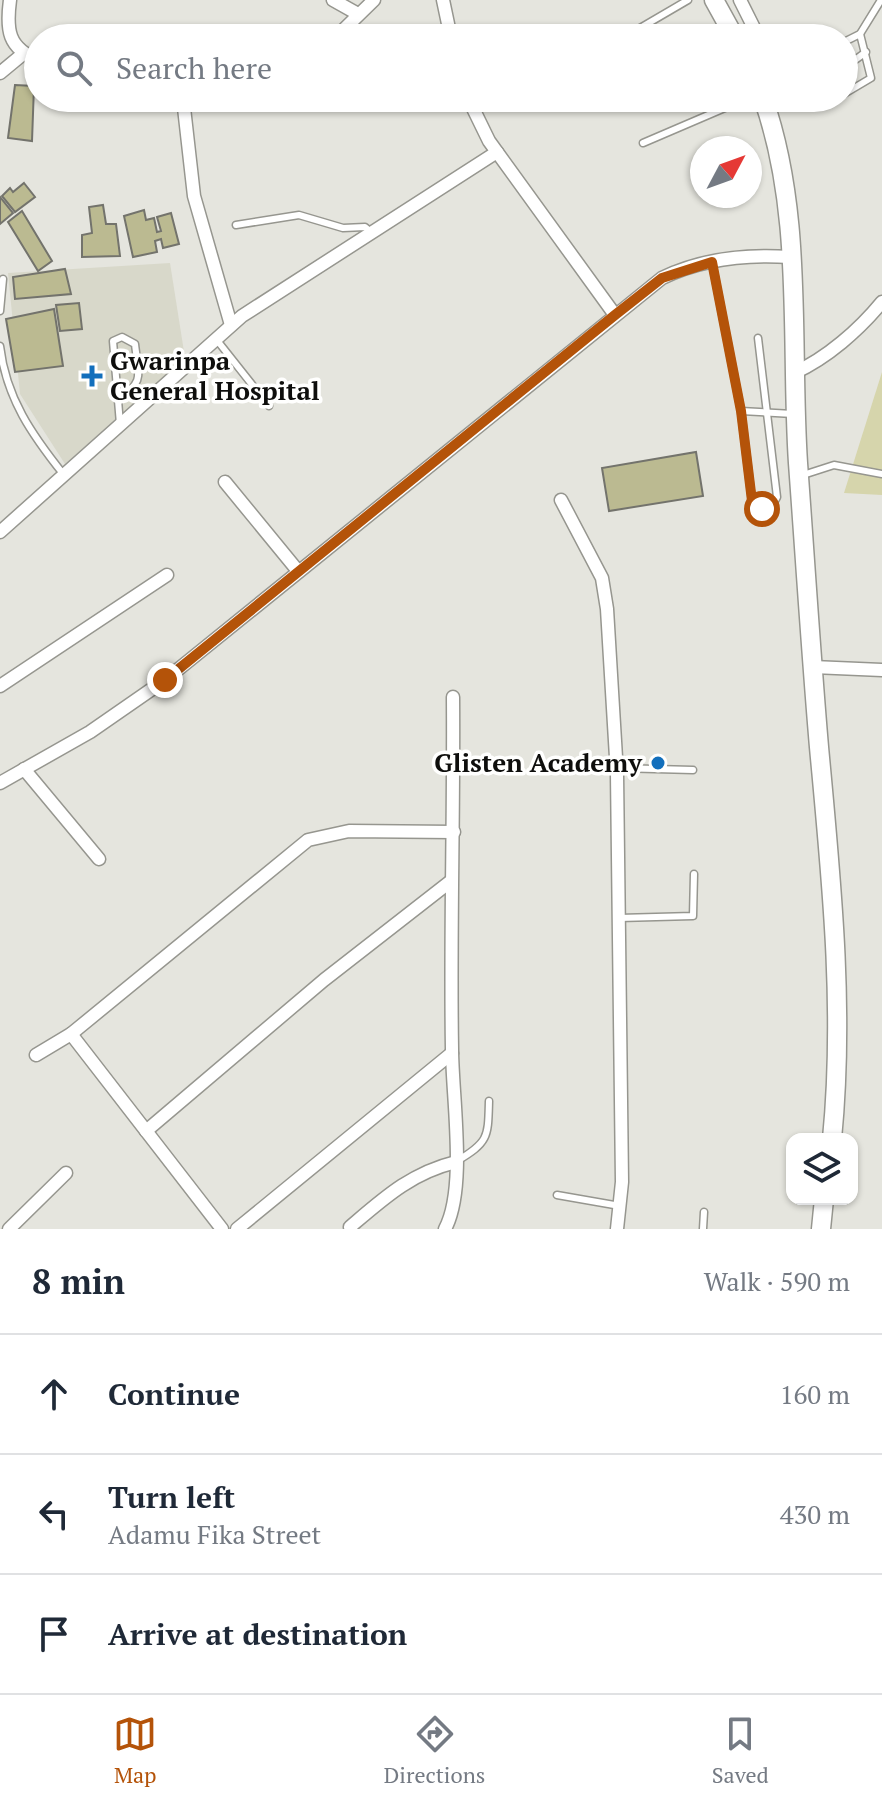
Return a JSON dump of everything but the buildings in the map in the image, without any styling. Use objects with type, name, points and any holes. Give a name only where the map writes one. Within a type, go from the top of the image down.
[{"type":"street","points":[[0,73],[23,54],[14,46],[7,27],[10,0]]},
{"type":"street","points":[[333,0],[358,14]]},
{"type":"street","points":[[348,24],[374,0]]},
{"type":"street","points":[[443,0],[448,24]]},
{"type":"street","points":[[714,0],[727,24]]},
{"type":"street","points":[[740,0],[752,24]]},
{"type":"street","points":[[183,112],[194,196],[231,325]]},
{"type":"street","points":[[476,112],[497,152],[615,315]]},
{"type":"street","points":[[767,112],[781,165],[790,257],[799,476],[835,950],[839,1067],[833,1133]]},
{"type":"street","points":[[0,532],[231,325],[497,152]]},
{"type":"street","points":[[0,783],[90,732],[153,688],[662,278],[746,254],[790,257]]},
{"type":"street","points":[[794,373],[813,365],[869,318],[882,302]]},
{"type":"street","points":[[225,482],[298,571]]},
{"type":"street","points":[[561,500],[602,578],[607,609],[617,768],[620,1206],[617,1229]]},
{"type":"street","points":[[0,686],[167,575]]},
{"type":"street","points":[[813,667],[882,670]]},
{"type":"street","points":[[445,1229],[452,1217],[456,1162],[452,1053],[453,697]]},
{"type":"street","points":[[24,769],[99,859]]},
{"type":"street","points":[[36,1055],[71,1034],[308,840],[349,831],[454,832]]},
{"type":"street","points":[[146,1131],[324,980],[451,881]]},
{"type":"street","points":[[71,1034],[222,1229]]},
{"type":"street","points":[[237,1229],[452,1053]]},
{"type":"street","points":[[350,1227],[402,1182],[427,1169],[456,1162]]},
{"type":"street","points":[[9,1229],[66,1173]]},
{"type":"street","points":[[821,1229],[823,1205]]},
{"type":"lane","points":[[647,24],[688,0]]},
{"type":"lane","points":[[871,78],[860,34],[881,0]]},
{"type":"lane","points":[[858,58],[866,52]]},
{"type":"lane","points":[[858,86],[871,78],[882,78]]},
{"type":"lane","points":[[643,143],[715,112]]},
{"type":"lane","points":[[236,225],[299,215],[343,228],[365,227],[372,232]]},
{"type":"lane","points":[[712,262],[741,411],[752,501],[762,509],[771,508],[777,497],[758,338]]},
{"type":"lane","points":[[0,311],[3,279]]},
{"type":"lane","points":[[118,398],[135,389],[139,381],[135,344],[122,337],[113,341],[120,424]]},
{"type":"lane","points":[[216,339],[269,406]]},
{"type":"lane","points":[[0,346],[12,397],[30,432],[64,475]]},
{"type":"lane","points":[[741,411],[795,414]]},
{"type":"lane","points":[[799,476],[834,465],[882,474]]},
{"type":"lane","points":[[617,768],[693,770]]},
{"type":"lane","points":[[619,918],[693,916],[694,874]]},
{"type":"lane","points":[[456,1162],[476,1150],[488,1136],[489,1101]]},
{"type":"lane","points":[[557,1195],[620,1206]]},
{"type":"lane","points":[[703,1229],[704,1212]]},
{"type":"shaded area","name":"Gwarinpa General Hospital","points":[[170,263],[185,358],[65,464],[20,394],[8,273]]},
{"type":"green space","points":[[882,372],[882,495],[844,493]]},
{"type":"place","name":"Gwarinpa General Hospital","points":[[92,376]]},
{"type":"place","name":"Glisten Academy","points":[[658,763]]},
{"type":"route","points":[[165,680],[615,315],[662,278],[678,270],[712,262],[741,411],[752,501],[762,509]]}]
